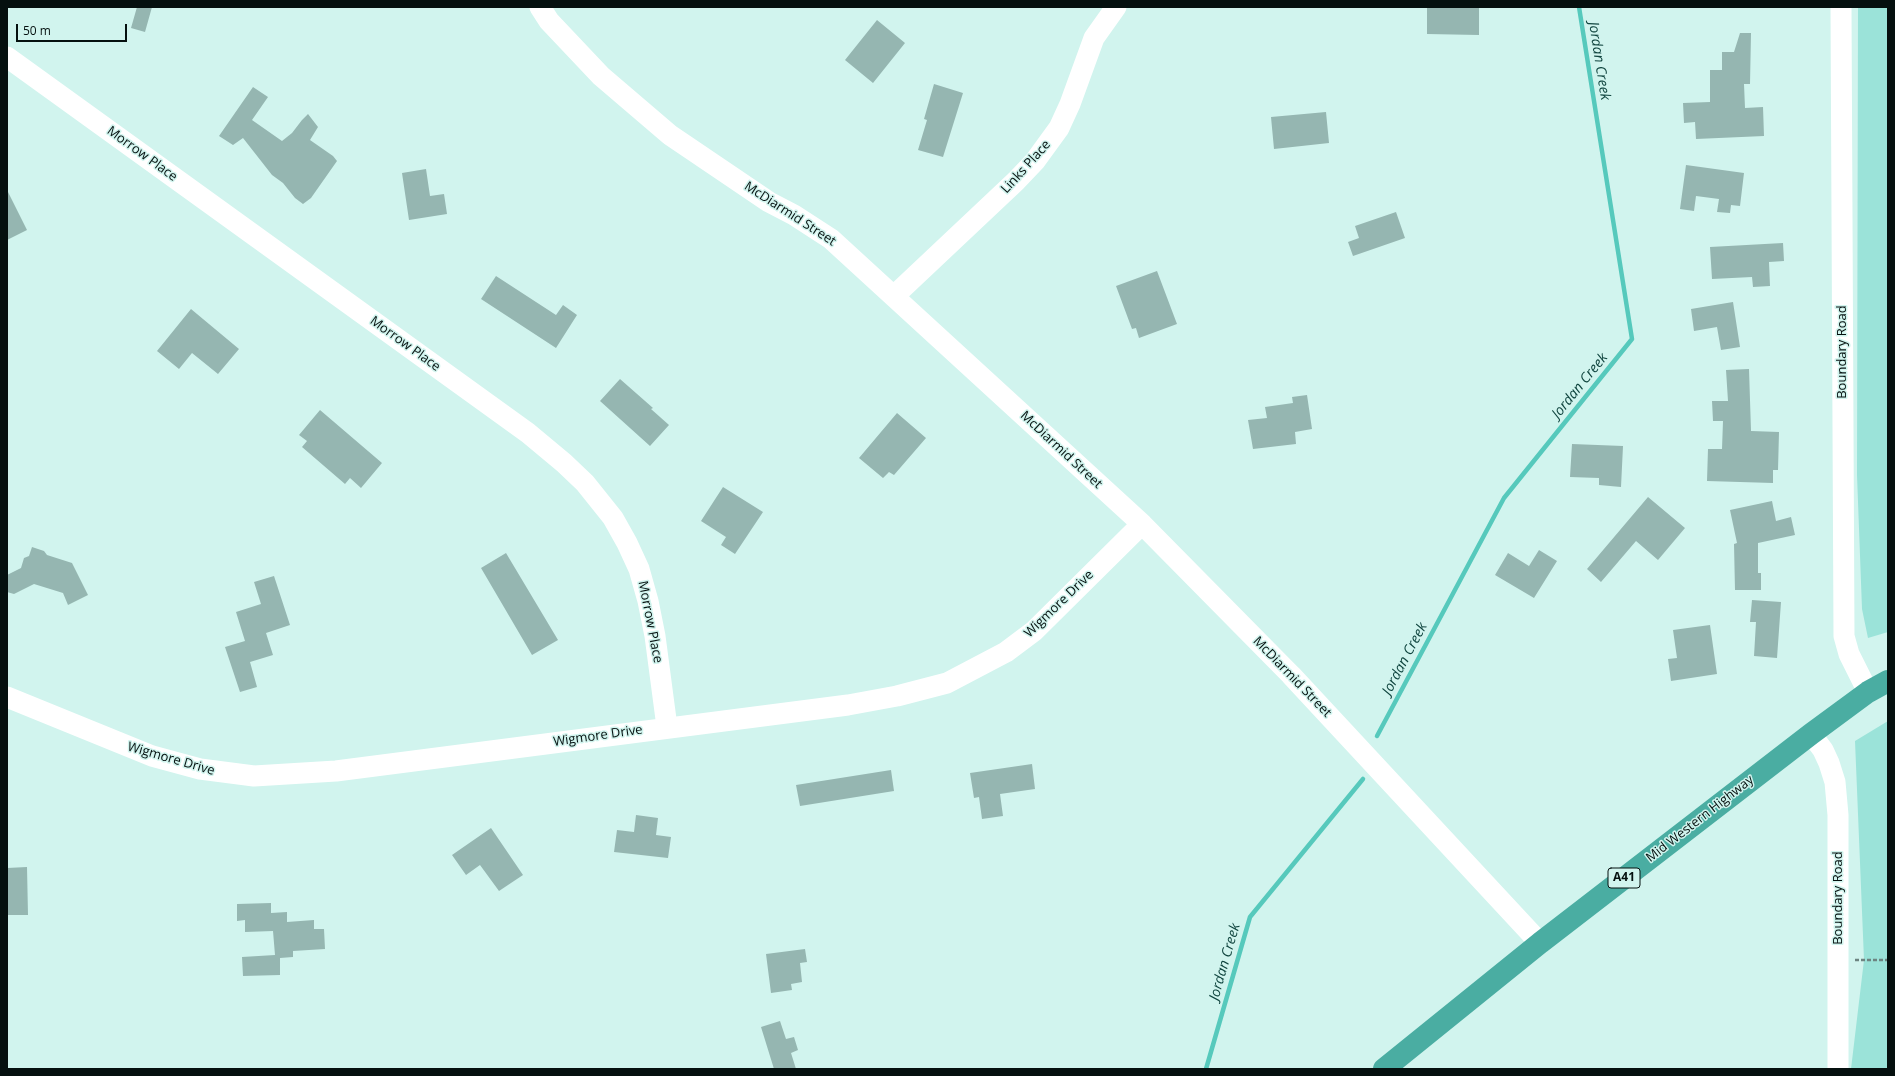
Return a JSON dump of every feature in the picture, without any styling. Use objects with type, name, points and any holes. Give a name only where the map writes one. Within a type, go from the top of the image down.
[{"type":"highway","name":"A41","points":[[1868,692],[1888,681]]},
{"type":"highway","name":"Mid Western Highway","points":[[1384,1069],[1540,943],[1811,734],[1868,692]]},
{"type":"street","name":"McDiarmid Street","points":[[540,7],[550,21],[600,76],[664,130],[769,202],[794,215],[831,239],[1142,524],[1291,675],[1540,943]]},
{"type":"street","name":"Links Place","points":[[894,296],[1016,181],[1034,161],[1059,128],[1070,104],[1094,38],[1116,7]]},
{"type":"street","name":"Boundary Road","points":[[1841,7],[1844,636],[1852,661],[1868,692]]},
{"type":"street","name":"Morrow Place","points":[[7,56],[528,433],[585,483],[613,518],[628,543],[639,569],[648,601],[655,636],[667,727]]},
{"type":"street","name":"Wigmore Drive","points":[[7,697],[152,756],[200,769],[254,776],[336,771],[848,704],[897,696],[947,683],[1006,652],[1034,631],[1142,524]]},
{"type":"street","name":"Boundary Road","points":[[1811,734],[1823,750],[1835,782],[1838,815],[1838,1069]]},
{"type":"path","points":[[1839,960],[1888,960]]},
{"type":"shaded area","points":[[1858,7],[1888,7],[1888,632],[1868,638],[1862,609],[1857,475]]},
{"type":"shaded area","points":[[1888,721],[1888,1069],[1851,1069],[1864,960],[1855,741]]},
{"type":"building","points":[[137,7],[152,7],[145,32],[131,28]]},
{"type":"building","points":[[1427,8],[1479,8],[1479,35],[1427,34]]},
{"type":"building","points":[[877,20],[905,43],[873,83],[845,60]]},
{"type":"building","points":[[1740,33],[1751,33],[1750,84],[1744,84],[1745,108],[1763,107],[1764,136],[1696,139],[1695,122],[1684,123],[1683,103],[1710,102],[1710,70],[1722,70],[1722,52],[1734,52]]},
{"type":"building","points":[[934,84],[963,93],[943,157],[918,150],[927,120],[924,119]]},
{"type":"building","points":[[253,87],[268,97],[252,120],[282,141],[292,133],[308,114],[318,127],[310,140],[333,156],[337,161],[311,198],[303,204],[295,198],[283,183],[272,175],[243,138],[233,145],[219,136]]},
{"type":"building","points":[[1326,112],[1329,143],[1274,149],[1271,117]]},
{"type":"building","points":[[1686,165],[1744,173],[1740,206],[1731,205],[1730,213],[1717,212],[1719,199],[1696,196],[1694,211],[1680,209]]},
{"type":"building","points":[[426,169],[430,196],[444,194],[447,214],[409,220],[402,173]]},
{"type":"building","points":[[7,190],[27,230],[7,240]]},
{"type":"building","points":[[1396,212],[1405,238],[1353,256],[1348,242],[1359,238],[1355,226]]},
{"type":"building","points":[[1783,243],[1784,261],[1769,262],[1770,286],[1753,287],[1752,277],[1712,279],[1710,247]]},
{"type":"building","points":[[1157,271],[1177,324],[1139,338],[1136,328],[1132,329],[1116,286]]},
{"type":"building","points":[[496,276],[556,315],[563,305],[577,315],[556,348],[481,299]]},
{"type":"building","points":[[1733,302],[1740,347],[1721,350],[1717,327],[1694,331],[1691,309]]},
{"type":"building","points":[[191,309],[239,349],[218,374],[192,353],[179,369],[157,351]]},
{"type":"building","points":[[1749,369],[1751,431],[1779,432],[1778,470],[1773,470],[1773,483],[1707,481],[1708,449],[1722,449],[1723,421],[1713,421],[1712,401],[1728,401],[1726,370]]},
{"type":"building","points":[[620,379],[653,408],[651,409],[669,425],[650,446],[600,401]]},
{"type":"building","points":[[1307,395],[1312,429],[1295,432],[1296,444],[1253,449],[1248,420],[1267,418],[1265,407],[1293,403],[1292,397]]},
{"type":"building","points":[[320,410],[382,463],[361,488],[350,478],[345,484],[302,447],[307,441],[299,435]]},
{"type":"building","points":[[897,413],[926,438],[894,475],[889,472],[883,478],[859,458]]},
{"type":"building","points":[[1572,444],[1623,446],[1621,487],[1599,485],[1599,478],[1570,477]]},
{"type":"building","points":[[723,487],[763,512],[735,554],[721,545],[726,537],[701,521]]},
{"type":"building","points":[[1648,497],[1685,528],[1658,560],[1636,541],[1601,582],[1587,569]]},
{"type":"building","points":[[1772,501],[1776,521],[1791,517],[1795,535],[1758,543],[1758,573],[1761,573],[1761,590],[1735,590],[1734,544],[1737,543],[1730,510]]},
{"type":"building","points":[[32,547],[44,551],[47,555],[72,563],[88,595],[68,605],[63,593],[34,584],[14,594],[7,592],[7,575],[21,568],[24,558],[29,556]]},
{"type":"building","points":[[1539,550],[1557,561],[1534,598],[1495,575],[1508,553],[1529,566]]},
{"type":"building","points":[[506,553],[558,640],[532,655],[481,568]]},
{"type":"building","points":[[274,576],[290,625],[266,633],[273,655],[250,662],[257,687],[240,692],[225,647],[245,641],[236,612],[261,604],[254,582]]},
{"type":"building","points":[[1752,600],[1781,602],[1777,658],[1754,656],[1756,622],[1750,622]]},
{"type":"building","points":[[1710,625],[1717,674],[1671,681],[1668,659],[1677,658],[1673,630]]},
{"type":"building","points":[[1032,764],[1035,789],[1000,794],[1003,816],[982,819],[979,797],[974,798],[970,773]]},
{"type":"building","points":[[891,770],[894,791],[800,806],[796,785]]},
{"type":"building","points":[[636,815],[658,818],[656,835],[671,837],[668,858],[614,852],[617,830],[634,832]]},
{"type":"building","points":[[491,828],[523,875],[499,891],[480,865],[466,875],[452,855]]},
{"type":"building","points":[[27,867],[28,915],[7,915],[7,868]]},
{"type":"building","points":[[271,903],[271,913],[287,912],[287,922],[314,920],[314,929],[324,929],[325,949],[293,951],[293,957],[280,958],[280,975],[243,976],[242,957],[275,955],[273,931],[245,932],[245,920],[237,921],[237,904]]},
{"type":"building","points":[[805,949],[807,962],[800,963],[802,982],[791,984],[792,990],[771,993],[766,954]]},
{"type":"building","points":[[780,1021],[786,1039],[794,1037],[798,1050],[791,1053],[796,1069],[774,1069],[761,1027]]},
{"type":"waterway","name":"Jordan Creek","points":[[1377,736],[1504,498],[1632,339],[1579,7]]},
{"type":"waterway","name":"Jordan Creek","points":[[1206,1069],[1250,917],[1363,779]]}]
